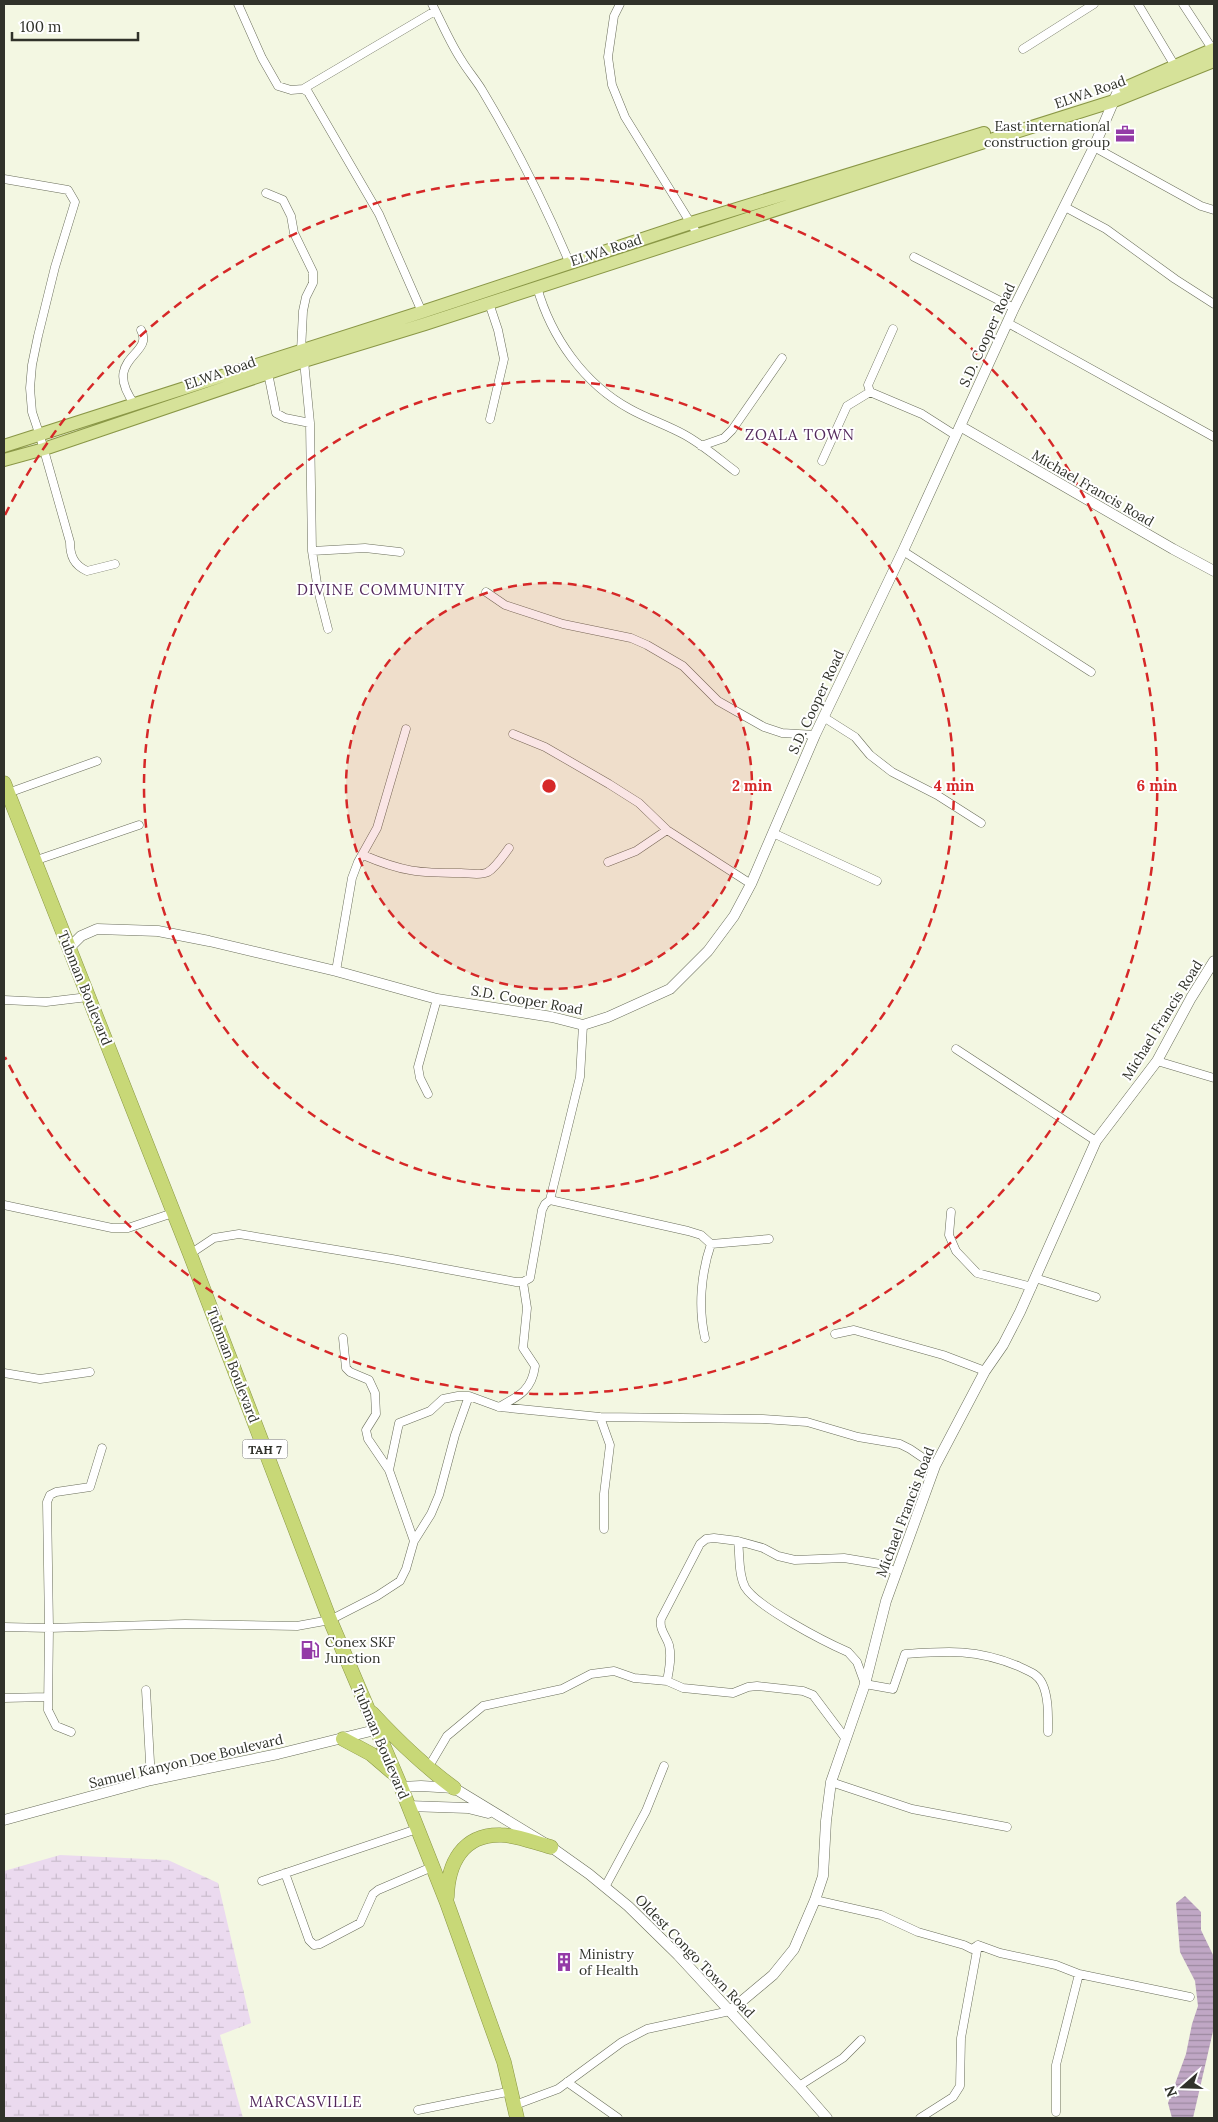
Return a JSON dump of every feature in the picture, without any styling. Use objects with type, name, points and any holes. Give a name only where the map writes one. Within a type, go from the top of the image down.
[{"type":"highway","name":"Tubman Boulevard","points":[[6,794],[190,1254],[330,1620],[375,1730],[399,1781],[447,1903],[492,2026],[512,2091],[516,2112]]},
{"type":"highway","points":[[365,1705],[400,1743],[454,1788]]},
{"type":"highway","points":[[343,1739],[371,1754],[399,1781]]},
{"type":"highway","points":[[447,1903],[448,1880],[454,1862],[463,1847],[483,1838],[502,1835],[551,1847]]},
{"type":"main road","name":"ELWA Road","points":[[4,460],[44,449],[268,373],[303,356],[422,312],[691,223],[1116,96],[1175,66],[1214,53]]},
{"type":"main road","name":"ELWA Road","points":[[4,446],[135,405],[537,288],[1116,96],[1214,53]]},
{"type":"street","points":[[238,4],[262,58],[278,86],[291,90],[303,89],[433,7],[449,40],[481,88],[507,135],[550,218],[570,264]]},
{"type":"street","points":[[620,4],[614,16],[608,57],[612,85],[625,118],[698,235]]},
{"type":"street","points":[[1023,49],[1094,4]]},
{"type":"street","points":[[1138,4],[1175,66]]},
{"type":"street","points":[[1183,4],[1214,53]]},
{"type":"street","points":[[303,89],[308,92],[372,200],[422,312]]},
{"type":"street","name":"S.D. Cooper Road","points":[[69,948],[81,936],[97,929],[158,931],[336,971],[437,999],[552,1017],[583,1025],[608,1017],[670,988],[708,951],[734,916],[751,884],[815,735],[825,718],[903,551],[1014,308],[1094,148],[1116,96]]},
{"type":"street","points":[[1094,148],[1201,206],[1214,210]]},
{"type":"street","points":[[4,179],[68,190],[75,202],[55,267],[32,365],[30,388],[32,412],[70,542],[73,561],[87,572],[115,564]]},
{"type":"street","points":[[266,194],[283,200],[291,216],[294,233],[313,272],[313,283],[302,311],[303,356],[310,422],[312,551],[318,590],[328,629]]},
{"type":"street","points":[[1065,207],[1106,229],[1175,279],[1214,304]]},
{"type":"street","points":[[914,257],[1014,308]]},
{"type":"street","points":[[537,288],[557,336],[579,368],[609,396],[630,410],[687,436],[735,471]]},
{"type":"street","points":[[489,303],[498,330],[504,359],[490,419]]},
{"type":"street","points":[[1008,323],[1214,437]]},
{"type":"street","points":[[870,392],[868,385],[893,329]]},
{"type":"street","points":[[135,405],[128,394],[122,376],[125,365],[144,344],[144,336],[141,330]]},
{"type":"street","points":[[701,446],[724,438],[732,430],[782,358]]},
{"type":"street","points":[[268,373],[276,413],[284,418],[310,422]]},
{"type":"street","points":[[870,392],[957,431]]},
{"type":"street","points":[[822,461],[847,406],[870,392]]},
{"type":"street","name":"Michael Francis Road","points":[[957,431],[1214,571]]},
{"type":"street","points":[[312,551],[365,548],[400,552]]},
{"type":"street","points":[[903,551],[1091,672]]},
{"type":"street","points":[[486,592],[505,605],[555,622],[599,633],[631,638],[683,666],[718,700],[764,727],[782,733],[815,735]]},
{"type":"street","points":[[825,718],[854,737],[870,755],[892,772],[937,795],[981,823]]},
{"type":"street","points":[[336,971],[352,878],[377,828],[406,730]]},
{"type":"street","points":[[513,734],[545,747],[609,784],[639,803],[667,830],[751,884]]},
{"type":"street","points":[[6,794],[97,761]]},
{"type":"street","points":[[34,861],[139,825]]},
{"type":"street","points":[[608,862],[636,851],[667,830]]},
{"type":"street","points":[[773,833],[877,881]]},
{"type":"street","points":[[363,855],[392,867],[406,870],[434,874],[481,874],[492,869],[508,848]]},
{"type":"street","name":"Michael Francis Road","points":[[730,2011],[773,1975],[794,1949],[815,1900],[822,1876],[831,1782],[865,1684],[886,1601],[935,1466],[986,1371],[1003,1345],[1034,1283],[1096,1141],[1157,1061],[1191,998],[1214,961]]},
{"type":"street","points":[[4,1000],[46,1002],[88,997]]},
{"type":"street","points":[[428,1094],[420,1078],[418,1067],[437,999]]},
{"type":"street","points":[[190,1254],[214,1238],[239,1234],[524,1282],[530,1278],[542,1210],[550,1200],[580,1077],[583,1025]]},
{"type":"street","points":[[956,1049],[1096,1141]]},
{"type":"street","points":[[1157,1061],[1214,1078]]},
{"type":"street","points":[[550,1200],[688,1231],[701,1235],[711,1244],[770,1239]]},
{"type":"street","points":[[4,1205],[112,1228],[128,1228],[173,1213]]},
{"type":"street","points":[[951,1212],[949,1234],[956,1251],[978,1273],[1096,1297]]},
{"type":"street","points":[[704,1338],[701,1321],[703,1285],[705,1264],[711,1244]]},
{"type":"street","points":[[499,1407],[521,1394],[534,1380],[536,1366],[523,1348],[527,1308],[524,1282]]},
{"type":"street","points":[[835,1334],[854,1330],[943,1355],[986,1371]]},
{"type":"street","points":[[343,1338],[346,1368],[368,1380],[375,1393],[376,1414],[366,1430],[368,1439],[389,1470],[414,1541]]},
{"type":"street","points":[[4,1373],[40,1379],[90,1372]]},
{"type":"street","points":[[389,1470],[399,1423],[430,1411],[443,1400],[458,1396],[469,1396],[499,1407],[600,1417],[763,1419],[807,1422],[858,1437],[900,1444],[910,1448],[935,1466]]},
{"type":"street","points":[[4,1627],[49,1628],[185,1624],[297,1626],[330,1620],[389,1590],[400,1581],[406,1569],[414,1541],[431,1514],[439,1495],[455,1435],[469,1396]]},
{"type":"street","points":[[600,1417],[610,1445],[604,1494],[604,1529]]},
{"type":"street","points":[[71,1732],[56,1726],[50,1717],[47,1697],[49,1628],[47,1502],[50,1495],[56,1492],[90,1487],[102,1448]]},
{"type":"street","points":[[667,1682],[670,1666],[669,1647],[660,1626],[661,1619],[700,1544],[706,1539],[738,1541],[763,1548],[778,1556],[795,1560],[844,1558],[880,1564],[896,1572]]},
{"type":"street","points":[[738,1541],[745,1586],[755,1598],[769,1608],[848,1652],[857,1662],[865,1684],[893,1689],[905,1654],[974,1652],[991,1656],[1029,1671],[1040,1678],[1046,1699],[1048,1732]]},
{"type":"street","points":[[428,1768],[447,1736],[483,1706],[562,1689],[591,1674],[614,1671],[634,1678],[667,1682],[683,1688],[733,1693],[748,1687],[757,1686],[803,1691],[813,1694],[846,1739]]},
{"type":"street","points":[[146,1690],[151,1780]]},
{"type":"street","points":[[4,1698],[47,1697]]},
{"type":"street","name":"Samuel Kanyon Doe Boulevard","points":[[4,1820],[151,1780],[343,1739],[375,1730]]},
{"type":"street","points":[[605,1888],[646,1811],[664,1766]]},
{"type":"street","points":[[399,1781],[421,1786],[454,1788],[500,1817]]},
{"type":"street","points":[[831,1782],[912,1809],[1007,1826]]},
{"type":"street","points":[[408,1806],[468,1808],[500,1817]]},
{"type":"street","name":"Oldest Congo Town Road","points":[[500,1817],[551,1847],[628,1906],[672,1949],[827,2118]]},
{"type":"street","points":[[262,1881],[417,1829]]},
{"type":"street","points":[[285,1874],[309,1940],[314,1944],[320,1944],[360,1923],[373,1894],[378,1890],[432,1867]]},
{"type":"street","points":[[815,1900],[881,1915],[918,1932],[972,1949],[978,1945]]},
{"type":"street","points":[[978,1945],[1000,1953],[1056,1966],[1079,1974],[1190,1997]]},
{"type":"street","points":[[920,2118],[954,2097],[960,2086],[961,2038],[978,1945]]},
{"type":"street","points":[[1056,2112],[1056,2065],[1079,1974]]},
{"type":"street","points":[[516,2112],[558,2089],[622,2042],[647,2029],[730,2011]]},
{"type":"street","points":[[799,2086],[843,2058],[861,2040]]},
{"type":"street","points":[[567,2082],[618,2118]]},
{"type":"street","points":[[418,2110],[512,2091]]},
{"type":"green space","points":[[60,1855],[168,1860],[218,1883],[251,2023],[220,2035],[243,2118],[4,2118],[4,1871]]},
{"type":"shaded area","points":[[1185,1896],[1201,1912],[1201,1930],[1214,1957],[1214,2027],[1193,2118],[1172,2118],[1168,2103],[1186,2054],[1198,2006],[1195,1981],[1180,1952],[1176,1903]]},
{"type":"place","name":"East international construction group","points":[[1125,134]]},
{"type":"place","name":"Conex SKF Junction","points":[[310,1650]]},
{"type":"place","name":"Ministry of Health","points":[[564,1962]]},
{"type":"district","name":"ZOALA TOWN","points":[[800,434]]},
{"type":"district","name":"DIVINE COMMUNITY","points":[[381,589]]},
{"type":"district","name":"MARCASVILLE","points":[[306,2101]]}]
